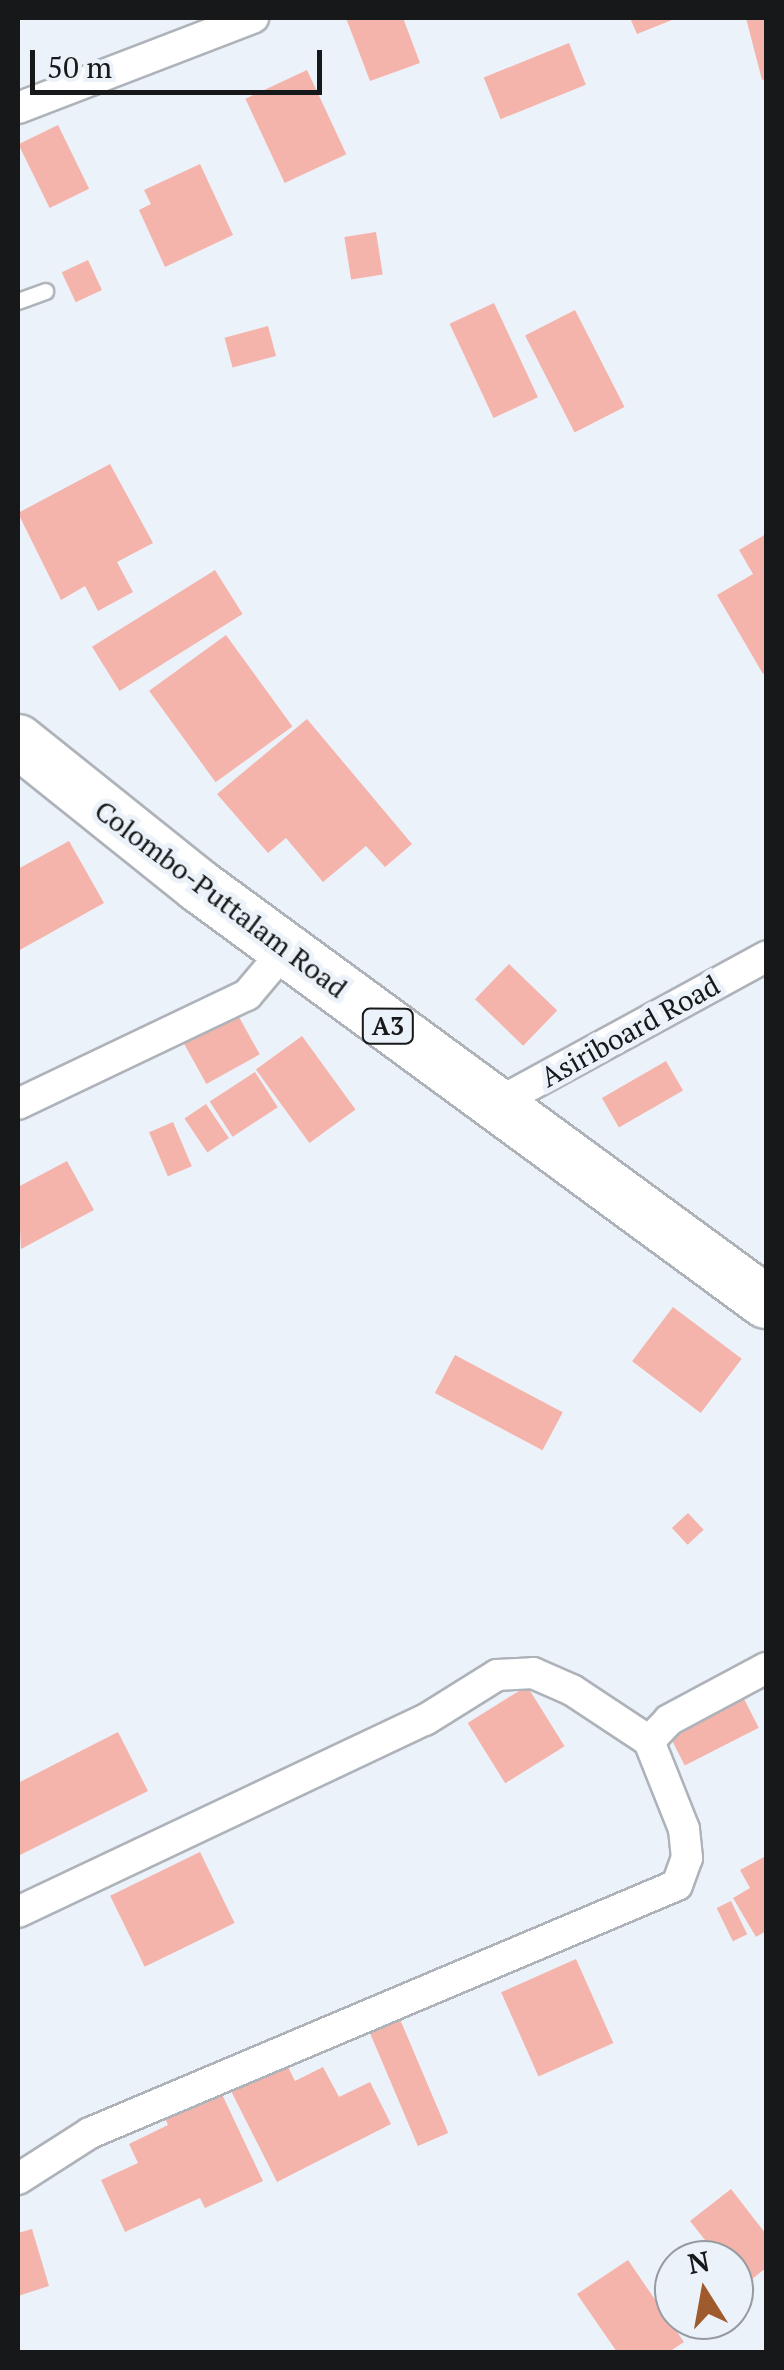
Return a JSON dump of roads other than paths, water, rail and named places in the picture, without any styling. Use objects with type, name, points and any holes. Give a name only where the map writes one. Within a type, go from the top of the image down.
[{"type":"highway","name":"Colombo-Puttalam Road","points":[[18,741],[285,950],[766,1302]]},
{"type":"street","points":[[18,108],[253,18]]},
{"type":"street","points":[[18,1104],[247,995],[285,950]]},
{"type":"street","name":"Asiriboard Road","points":[[494,1105],[766,957]]},
{"type":"street","points":[[650,1741],[669,1720],[766,1668]]},
{"type":"street","points":[[18,1912],[425,1720],[497,1674],[533,1674],[572,1690],[650,1741],[684,1829],[687,1858],[677,1885],[90,2134],[18,2178]]},
{"type":"lane","points":[[18,302],[45,291]]}]
